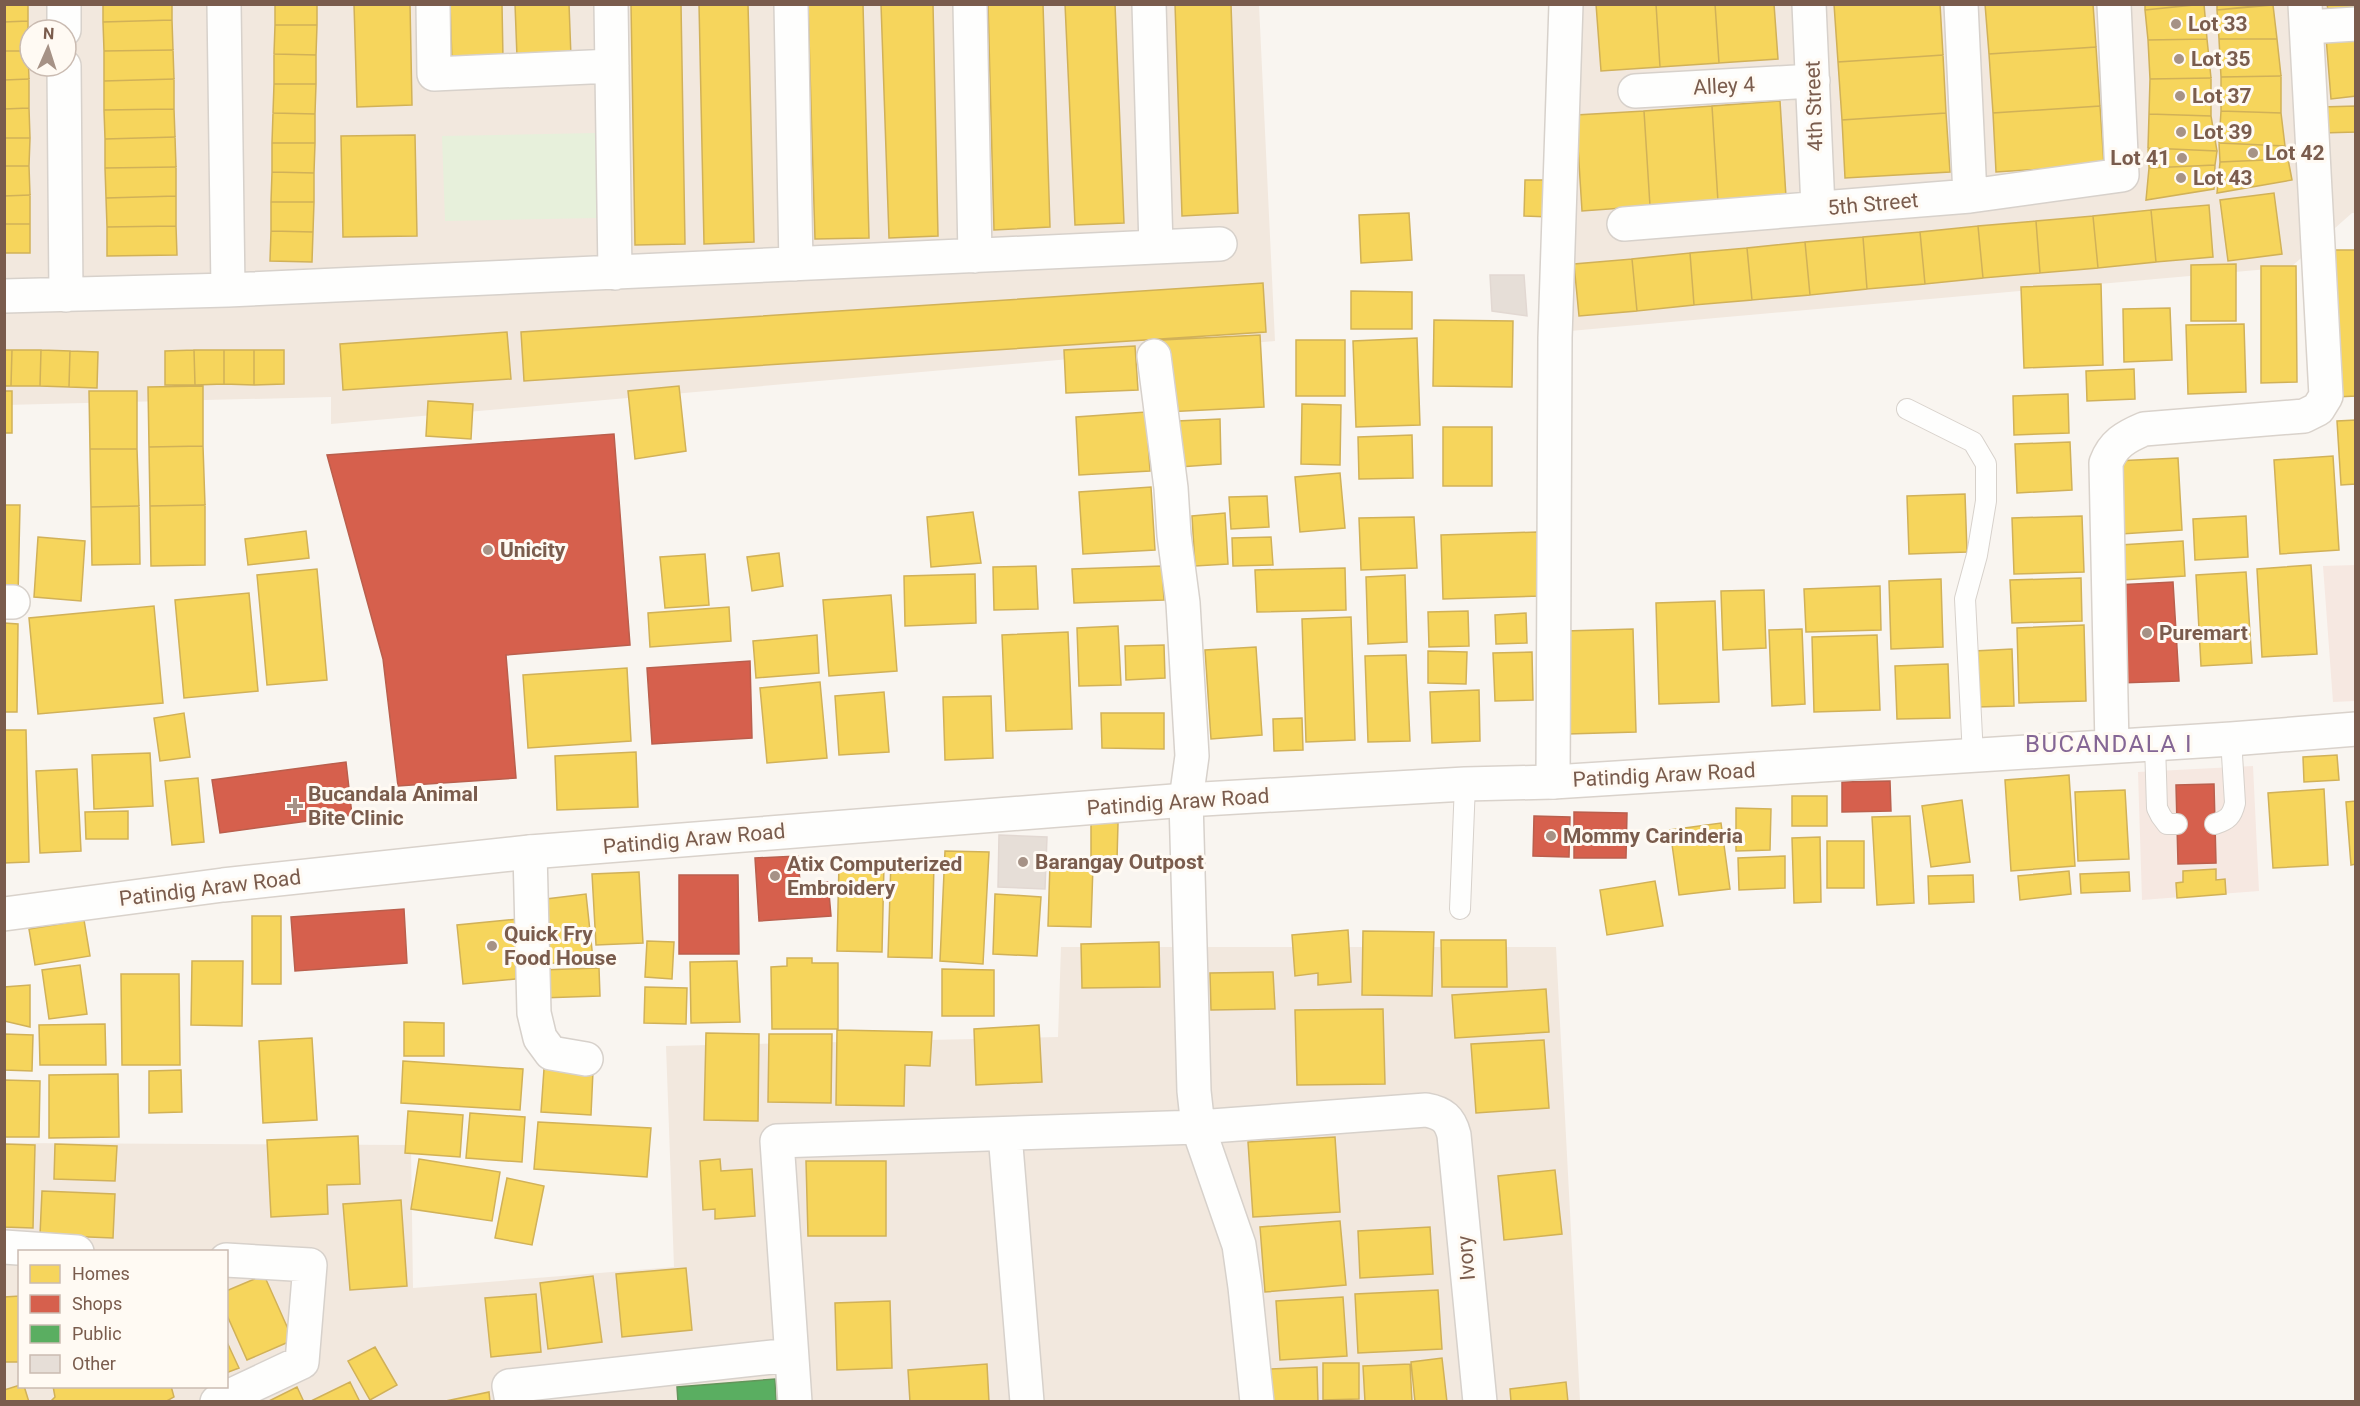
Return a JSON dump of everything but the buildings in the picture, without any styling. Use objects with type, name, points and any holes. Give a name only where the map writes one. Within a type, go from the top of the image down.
[{"type":"street","points":[[224,4],[228,290]]},
{"type":"street","points":[[433,4],[434,74],[612,66]]},
{"type":"street","points":[[611,4],[615,273]]},
{"type":"street","points":[[791,4],[796,264]]},
{"type":"street","points":[[970,4],[975,256]]},
{"type":"street","points":[[1149,4],[1156,247]]},
{"type":"street","points":[[1553,782],[1555,338],[1566,4]]},
{"type":"street","name":"4th Street","points":[[1809,4],[1818,208]]},
{"type":"street","points":[[1961,4],[1970,196]]},
{"type":"street","name":"5th Street","points":[[1624,224],[1970,196],[2122,175],[2114,4]]},
{"type":"street","points":[[2112,746],[2106,464],[2111,450],[2125,437],[2144,429],[2304,416],[2318,409],[2326,396],[2306,16],[2355,24]]},
{"type":"street","points":[[64,78],[66,295]]},
{"type":"street","name":"Alley 4","points":[[1635,91],[1813,81]]},
{"type":"street","points":[[4,296],[228,290],[1220,244]]},
{"type":"street","points":[[1154,356],[1172,488],[1174,535],[1183,603],[1192,756],[1186,800],[1194,1091],[1198,1127],[1239,1245],[1257,1401]]},
{"type":"street","name":"Patindig Araw Road","points":[[4,914],[223,885],[530,852],[1186,800],[1465,784],[1553,782],[2231,740],[2355,729]]},
{"type":"street","points":[[530,852],[534,1013],[540,1038],[551,1053],[586,1059]]},
{"type":"street","name":"Ivory","points":[[1198,1127],[1426,1110],[1446,1117],[1454,1135],[1480,1401]]},
{"type":"street","points":[[795,1401],[790,1355],[777,1141],[1198,1127]]},
{"type":"street","points":[[1005,1134],[1027,1401]]},
{"type":"street","points":[[4,1247],[59,1250]]},
{"type":"street","points":[[217,1401],[302,1362],[310,1265],[228,1260]]},
{"type":"street","points":[[512,1401],[508,1386],[790,1355]]},
{"type":"lane","points":[[1907,410],[1973,442],[1986,464],[1986,501],[1977,555],[1965,599],[1973,756]]},
{"type":"lane","points":[[2215,824],[2227,820],[2233,812],[2235,803],[2231,740]]},
{"type":"lane","points":[[2155,744],[2157,808],[2167,824],[2177,824]]},
{"type":"lane","points":[[1460,909],[1465,784]]},
{"type":"shaded area","points":[[4,5],[1259,5],[1275,341],[331,424],[331,397],[5,405]]},
{"type":"shaded area","points":[[1581,5],[2355,5],[2355,213],[2352,213],[2291,267],[1570,331]]},
{"type":"shaded area","points":[[2355,565],[2355,701],[2333,702],[2323,566]]},
{"type":"shaded area","points":[[2253,766],[2259,891],[2142,900],[2138,772]]},
{"type":"shaded area","points":[[1061,947],[1556,947],[1580,1401],[5,1402],[5,1143],[411,1145],[413,1288],[674,1267],[666,1046],[1058,1037]]},
{"type":"green space","points":[[596,133],[598,218],[445,221],[442,136]]},
{"type":"place","name":"Lot 33","points":[[2176,24]]},
{"type":"place","name":"Lot 35","points":[[2179,59]]},
{"type":"place","name":"Lot 37","points":[[2180,96]]},
{"type":"place","name":"Lot 39","points":[[2181,132]]},
{"type":"place","name":"Lot 42","points":[[2253,153]]},
{"type":"place","name":"Lot 41","points":[[2182,158]]},
{"type":"place","name":"Lot 43","points":[[2181,178]]},
{"type":"place","name":"Unicity","points":[[488,550]]},
{"type":"place","name":"Puremart","points":[[2147,633]]},
{"type":"place","name":"Bucandala Animal Bite Clinic","points":[[295,806]]},
{"type":"place","name":"Mommy Carinderia","points":[[1551,836]]},
{"type":"place","name":"Barangay Outpost","points":[[1023,862]]},
{"type":"place","name":"Atix Computerized Embroidery","points":[[775,876]]},
{"type":"place","name":"Quick Fry Food House","points":[[492,946]]},
{"type":"district","name":"BUCANDALA I","points":[[2109,744]]}]
